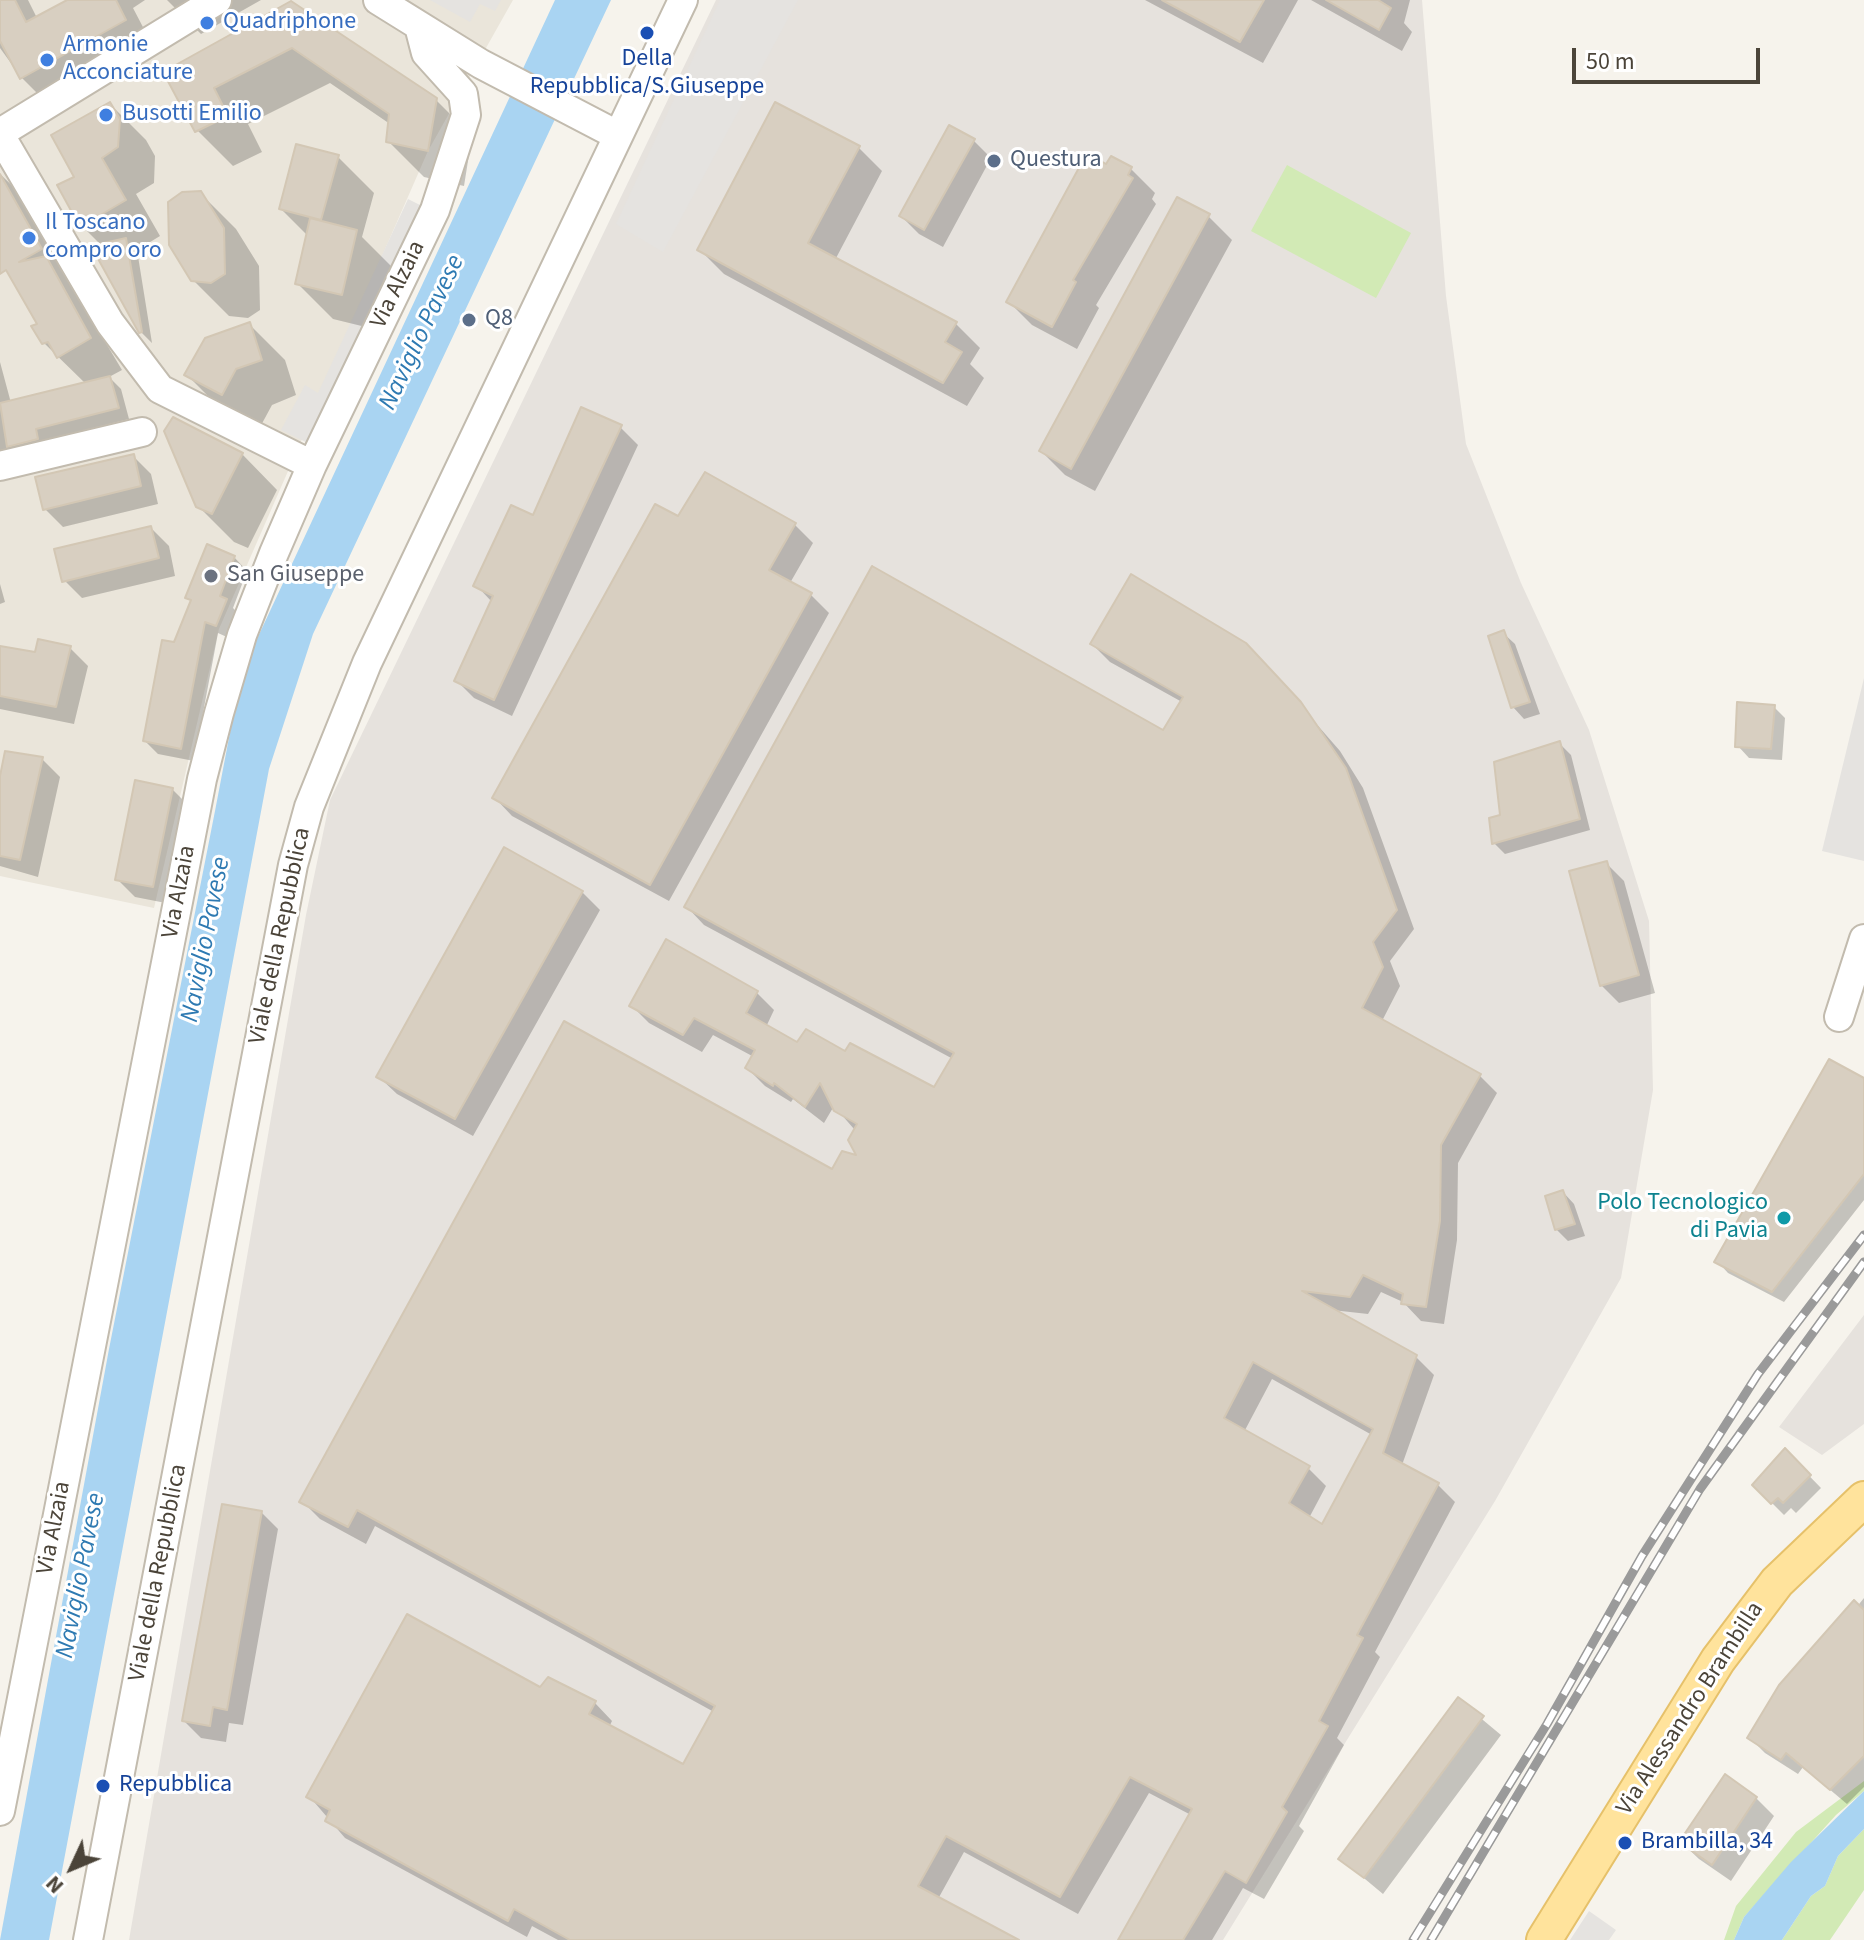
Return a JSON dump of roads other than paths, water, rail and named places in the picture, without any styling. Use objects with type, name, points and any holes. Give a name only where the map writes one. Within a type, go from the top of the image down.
[{"type":"main road","name":"Via Alessandro Brambilla","points":[[1544,1940],[1718,1660],[1777,1582],[1864,1499]]},
{"type":"street","points":[[217,0],[0,134],[110,323],[160,389],[312,465]]},
{"type":"street","points":[[378,0],[493,70],[617,135]]},
{"type":"street","name":"Viale della Repubblica","points":[[88,1940],[287,896],[309,807],[367,663],[683,0]]},
{"type":"street","name":"Via Alzaia","points":[[0,1811],[202,779],[242,635],[312,465],[435,210],[466,115],[463,94],[426,53],[419,26]]},
{"type":"street","points":[[0,466],[142,432]]},
{"type":"street","points":[[1839,1017],[1864,939]]},
{"type":"water","name":"Naviglio Pavese","points":[[555,0],[611,0],[313,634],[269,769],[49,1940],[0,1940],[109,1349],[232,722],[256,641]]},
{"type":"water","points":[[1864,1791],[1864,1829],[1838,1856],[1825,1886],[1811,1896],[1782,1940],[1734,1940],[1744,1917],[1791,1862]]},
{"type":"railway","points":[[1413,1940],[1547,1724],[1642,1556],[1758,1374],[1864,1235]]},
{"type":"railway","points":[[1431,1940],[1700,1489],[1864,1262]]},
{"type":"place","name":"Quadriphone","points":[[207,23]]},
{"type":"place","name":"Della Repubblica/S.Giuseppe","points":[[647,33]]},
{"type":"place","name":"Armonie Acconciature","points":[[47,60]]},
{"type":"place","name":"Busotti Emilio","points":[[106,115]]},
{"type":"place","name":"Questura","points":[[994,161]]},
{"type":"place","name":"Il Toscano compro oro","points":[[29,238]]},
{"type":"place","name":"Q8","points":[[469,320]]},
{"type":"place","name":"San Giuseppe","points":[[211,576]]},
{"type":"place","name":"Polo Tecnologico di Pavia","points":[[1784,1218]]},
{"type":"place","name":"Repubblica","points":[[103,1786]]},
{"type":"place","name":"Brambilla, 34","points":[[1625,1843]]}]
